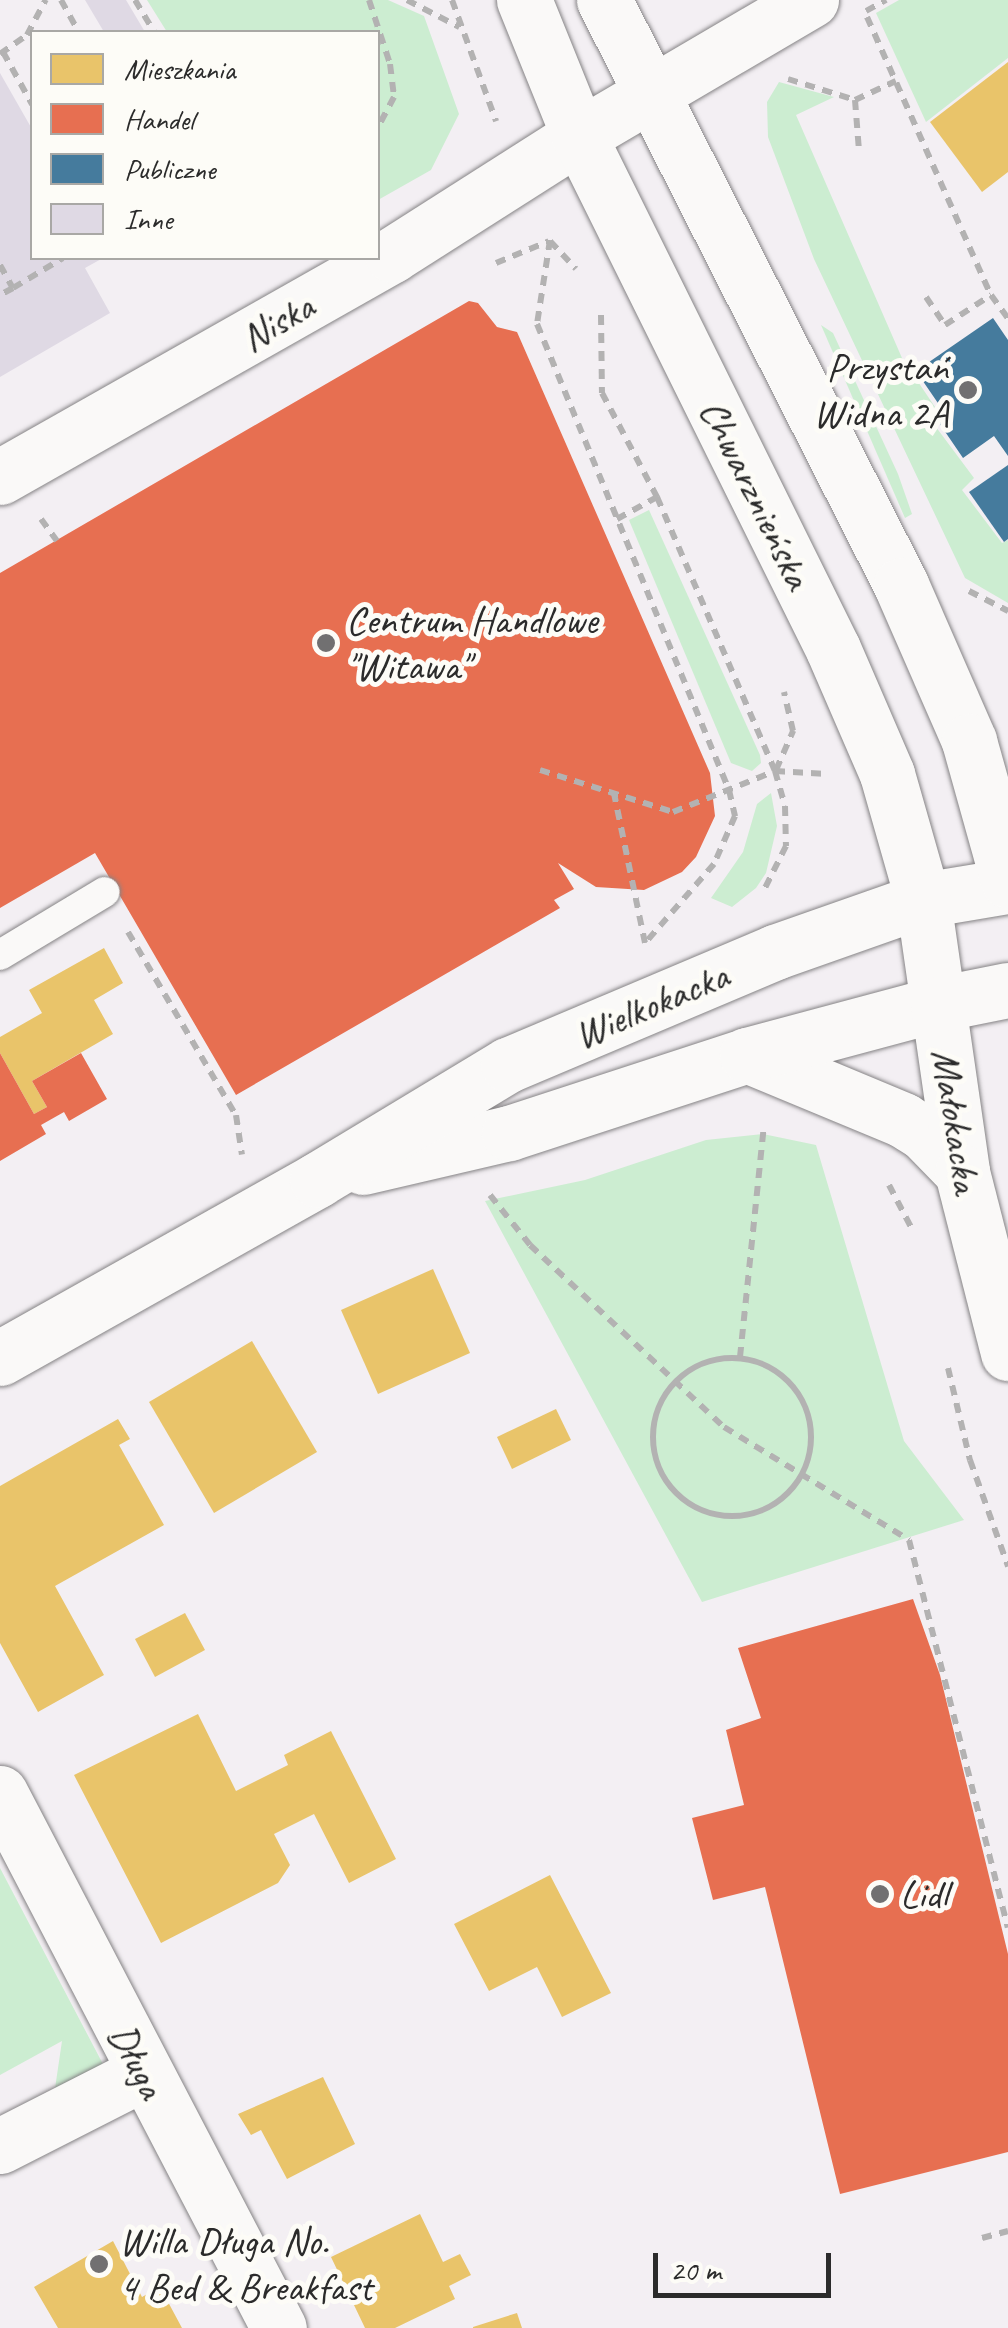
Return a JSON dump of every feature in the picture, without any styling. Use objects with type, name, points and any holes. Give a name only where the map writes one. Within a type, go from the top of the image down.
[{"type":"street","name":"Chwarznieńska","points":[[524,0],[579,136],[833,649],[887,774],[923,900],[938,1004]]},
{"type":"street","points":[[604,0],[901,584],[969,742],[1008,883]]},
{"type":"street","name":"Niska","points":[[19,496],[579,136],[811,0]]},
{"type":"street","name":"Wielkokacka","points":[[0,1358],[317,1180],[508,1065],[775,952],[923,900],[1008,883]]},
{"type":"street","name":"Wielkokacka","points":[[317,1180],[509,1133],[747,1055],[938,1004],[1008,990]]},
{"type":"street","name":"Małokacka","points":[[938,1004],[962,1172],[1008,1353]]},
{"type":"street","points":[[747,1055],[903,1120],[925,1134],[962,1172]]},
{"type":"street","name":"Długa","points":[[0,1793],[142,2073],[279,2328]]},
{"type":"street","points":[[0,2146],[142,2073]]},
{"type":"lane","points":[[0,955],[105,892]]},
{"type":"path","points":[[30,101],[1,53],[27,35],[46,0]]},
{"type":"path","points":[[61,0],[78,30]]},
{"type":"path","points":[[135,0],[153,30]]},
{"type":"path","points":[[370,0],[379,30]]},
{"type":"path","points":[[407,0],[460,28]]},
{"type":"path","points":[[452,0],[497,124]]},
{"type":"path","points":[[864,12],[991,295],[1008,318]]},
{"type":"path","points":[[380,32],[390,64],[394,97],[380,123]]},
{"type":"path","points":[[786,78],[855,100],[896,81]]},
{"type":"path","points":[[855,100],[858,151]]},
{"type":"path","points":[[550,240],[537,324],[729,790],[735,816],[724,848],[703,878],[645,943],[614,793]]},
{"type":"path","points":[[0,295],[60,260]]},
{"type":"path","points":[[0,266],[13,288]]},
{"type":"path","points":[[926,297],[944,325],[991,295]]},
{"type":"path","points":[[601,317],[602,393],[657,496],[775,772],[785,806],[786,846],[772,882],[760,897]]},
{"type":"path","points":[[19,496],[56,541]]},
{"type":"path","points":[[617,519],[657,496]]},
{"type":"path","points":[[960,586],[1008,611]]},
{"type":"path","points":[[540,770],[673,812],[775,772],[834,774]]},
{"type":"path","points":[[105,892],[236,1115],[242,1156]]},
{"type":"path","points":[[740,1357],[763,1134]]},
{"type":"path","points":[[486,1190],[530,1245],[724,1427],[909,1540],[1008,1928]]},
{"type":"path","points":[[740,1357],[766,1364],[787,1379],[802,1400],[810,1425],[811,1451],[802,1476],[785,1497],[762,1511],[736,1517],[708,1514],[684,1502],[665,1482],[654,1458],[652,1430],[658,1404],[674,1382],[692,1367],[716,1358],[740,1357]]},
{"type":"path","points":[[970,1460],[1008,1566]]},
{"type":"path","points":[[982,2238],[1008,2231]]},
{"type":"green space","points":[[147,0],[388,0],[424,16],[459,114],[431,170],[380,199],[380,30],[166,30]]},
{"type":"green space","points":[[899,0],[1008,0],[1008,58],[926,122],[876,13]]},
{"type":"green space","points":[[779,82],[834,97],[796,115],[902,358],[935,407],[927,415],[974,478],[962,490],[1002,543],[1008,540],[1008,603],[965,578],[814,259],[768,137],[767,102]]},
{"type":"green space","points":[[821,325],[833,333],[898,474],[912,514],[905,518]]},
{"type":"green space","points":[[649,510],[760,755],[761,763],[752,771],[731,763],[629,520]]},
{"type":"green space","points":[[771,793],[777,826],[766,873],[756,888],[732,907],[711,898],[743,852],[757,804]]},
{"type":"green space","points":[[763,1134],[816,1145],[904,1441],[964,1520],[702,1602],[485,1201],[585,1180],[706,1140]]},
{"type":"green space","points":[[0,1868],[105,2068],[53,2102],[62,2041],[0,2075]]},
{"type":"building: Mieszkania","points":[[1008,62],[1008,172],[982,192],[930,122]]},
{"type":"building: Mieszkania","points":[[104,948],[123,983],[94,1000],[113,1034],[32,1081],[47,1107],[34,1114],[0,1053],[0,1037],[42,1013],[29,990]]},
{"type":"building: Mieszkania","points":[[433,1269],[470,1353],[378,1394],[341,1310]]},
{"type":"building: Mieszkania","points":[[252,1341],[317,1452],[214,1513],[149,1402]]},
{"type":"building: Mieszkania","points":[[556,1409],[571,1440],[512,1469],[497,1437]]},
{"type":"building: Mieszkania","points":[[118,1419],[130,1439],[119,1445],[164,1525],[55,1586],[104,1675],[38,1712],[0,1643],[0,1486]]},
{"type":"building: Mieszkania","points":[[185,1613],[205,1650],[155,1677],[135,1639]]},
{"type":"building: Mieszkania","points":[[198,1714],[236,1791],[288,1765],[284,1755],[331,1731],[396,1859],[349,1883],[314,1814],[274,1834],[290,1865],[278,1883],[161,1943],[74,1775]]},
{"type":"building: Mieszkania","points":[[550,1875],[611,1993],[562,2017],[537,1967],[489,1991],[454,1924]]},
{"type":"building: Mieszkania","points":[[323,2077],[355,2144],[287,2179],[261,2130],[251,2135],[238,2114]]},
{"type":"building: Mieszkania","points":[[420,2214],[443,2262],[460,2254],[471,2275],[449,2286],[455,2299],[395,2328],[365,2328],[331,2257]]},
{"type":"building: Mieszkania","name":"Willa Długa No. 4 Bed & Breakfast","points":[[113,2241],[142,2297],[160,2287],[182,2328],[58,2328],[34,2287]]},
{"type":"building: Mieszkania","points":[[517,2313],[522,2328],[473,2328],[473,2327]]},
{"type":"building: Handel","name":"Centrum Handlowe \"Witawa\"","points":[[469,301],[478,303],[497,327],[517,332],[710,773],[715,816],[696,857],[682,872],[644,890],[596,887],[558,863],[574,889],[554,900],[560,908],[236,1095],[95,853],[0,908],[0,573]]},
{"type":"building: Handel","points":[[0,1053],[34,1114],[47,1107],[32,1081],[81,1053],[107,1099],[69,1121],[64,1112],[41,1125],[46,1134],[0,1161]]},
{"type":"building: Handel","name":"Lidl","points":[[913,1599],[940,1675],[1008,1954],[1008,2152],[840,2194],[765,1887],[713,1900],[692,1818],[744,1805],[726,1730],[761,1718],[738,1648]]},
{"type":"building: Publiczne","name":"Przystań Widna 2A","points":[[993,318],[1008,340],[1008,456],[994,436],[963,458],[933,414],[942,409],[916,371]]},
{"type":"building: Publiczne","name":"Przystań Widna 2A","points":[[1008,465],[1008,539],[1004,542],[969,492]]},
{"type":"building: Inne","points":[[85,0],[126,0],[144,30],[103,30]]},
{"type":"building: Inne","points":[[0,73],[30,126],[30,260],[99,260],[85,268],[110,313],[0,377]]},
{"type":"place","name":"Przystań Widna 2A","points":[[968,390]]},
{"type":"place","name":"Centrum Handlowe \"Witawa\"","points":[[326,643]]},
{"type":"place","name":"Lidl","points":[[880,1894]]},
{"type":"place","name":"Willa Długa No. 4 Bed & Breakfast","points":[[99,2264]]}]
